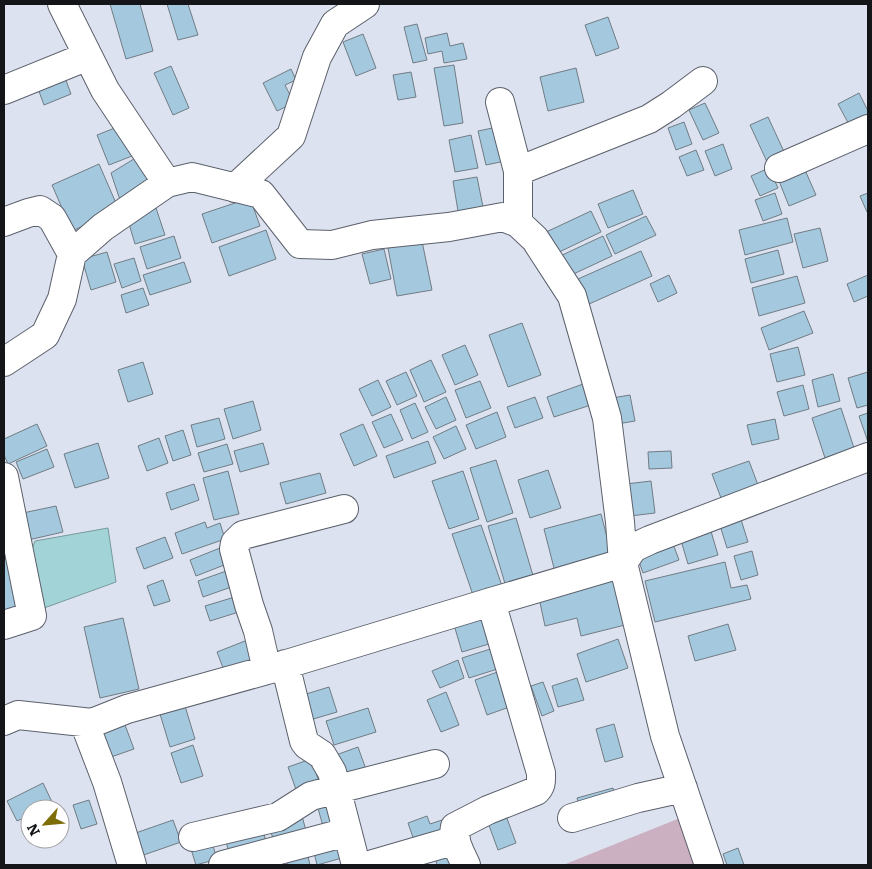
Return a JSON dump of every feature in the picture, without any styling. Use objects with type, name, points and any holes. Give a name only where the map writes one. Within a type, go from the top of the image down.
[{"type":"street","points":[[62,4],[105,90],[168,183]]},
{"type":"street","points":[[235,188],[291,136],[317,57],[335,24],[365,4]]},
{"type":"street","points":[[4,90],[88,56]]},
{"type":"street","points":[[518,172],[649,119],[703,81]]},
{"type":"street","points":[[500,102],[518,172],[518,222]]},
{"type":"street","points":[[779,168],[868,129]]},
{"type":"street","points":[[4,362],[44,335],[62,299],[72,254],[103,227],[168,183],[192,177],[261,194],[300,244],[332,245],[372,235],[449,227],[503,217],[518,222],[535,239],[572,296],[607,418],[620,522],[623,563],[665,736],[709,865]]},
{"type":"street","points":[[4,222],[40,210],[52,218],[72,254]]},
{"type":"street","points":[[4,721],[18,715],[92,723],[127,709],[276,667],[623,563],[633,548],[650,540],[868,457]]},
{"type":"street","points":[[4,478],[7,516],[32,616],[4,625]]},
{"type":"street","points":[[344,509],[243,535],[235,543],[234,549],[258,631],[276,667],[304,741],[322,754],[328,763],[337,790],[356,865]]},
{"type":"street","points":[[466,865],[456,840],[454,832],[456,827],[488,810],[536,791],[541,787],[541,773],[491,602]]},
{"type":"street","points":[[84,722],[107,782],[132,865]]},
{"type":"street","points":[[193,837],[278,817],[311,796],[435,764]]},
{"type":"street","points":[[572,818],[638,798],[683,788]]},
{"type":"street","points":[[223,865],[348,832]]},
{"type":"street","points":[[370,865],[456,840]]},
{"type":"shaded area","points":[[108,528],[116,582],[44,608],[22,575],[35,541]]},
{"type":"shaded area","points":[[685,816],[700,865],[563,865]]},
{"type":"building","points":[[110,4],[140,4],[153,51],[126,59]]},
{"type":"building","points":[[167,4],[188,4],[198,35],[178,40]]},
{"type":"building","points":[[608,17],[619,48],[596,56],[585,25]]},
{"type":"building","points":[[417,24],[427,60],[413,63],[404,27]]},
{"type":"building","points":[[447,33],[450,46],[463,43],[467,59],[444,63],[442,51],[428,54],[425,38]]},
{"type":"building","points":[[363,34],[376,68],[356,76],[343,42]]},
{"type":"building","points":[[454,65],[463,123],[444,126],[434,68]]},
{"type":"building","points":[[171,66],[189,108],[173,115],[154,73]]},
{"type":"building","points":[[576,68],[584,102],[548,111],[540,77]]},
{"type":"building","points":[[291,69],[296,80],[285,85],[294,103],[277,111],[263,83]]},
{"type":"building","points":[[411,72],[416,97],[398,100],[393,75]]},
{"type":"building","points":[[64,75],[71,94],[44,105],[37,86]]},
{"type":"building","points":[[859,93],[868,111],[868,124],[853,132],[838,104]]},
{"type":"building","points":[[705,103],[719,133],[703,140],[689,110]]},
{"type":"building","points":[[768,117],[786,156],[768,164],[750,125]]},
{"type":"building","points":[[684,122],[692,144],[676,150],[668,128]]},
{"type":"building","points":[[120,126],[132,156],[109,165],[97,135]]},
{"type":"building","points":[[502,126],[510,160],[486,165],[478,131]]},
{"type":"building","points":[[471,135],[478,168],[455,172],[449,140]]},
{"type":"building","points":[[723,144],[732,169],[715,176],[705,151]]},
{"type":"building","points":[[696,150],[704,170],[687,176],[679,157]]},
{"type":"building","points":[[137,157],[152,179],[122,206],[111,173]]},
{"type":"building","points":[[99,164],[119,210],[72,231],[52,185]]},
{"type":"building","points":[[769,168],[778,188],[760,196],[751,176]]},
{"type":"building","points":[[805,170],[816,195],[789,206],[779,181]]},
{"type":"building","points":[[477,177],[484,212],[459,217],[453,181]]},
{"type":"building","points":[[633,190],[643,214],[608,228],[598,204]]},
{"type":"building","points":[[775,193],[782,214],[763,221],[755,200]]},
{"type":"building","points":[[868,193],[868,212],[867,212],[860,196]]},
{"type":"building","points":[[250,198],[260,226],[212,243],[202,214]]},
{"type":"building","points":[[156,208],[165,235],[135,244],[127,217]]},
{"type":"building","points":[[591,211],[601,232],[555,254],[544,233]]},
{"type":"building","points":[[646,216],[656,235],[615,254],[606,235]]},
{"type":"building","points":[[787,218],[793,242],[745,255],[739,230]]},
{"type":"building","points":[[820,228],[828,261],[803,268],[794,234]]},
{"type":"building","points":[[266,230],[276,259],[229,276],[219,247]]},
{"type":"building","points":[[174,236],[181,258],[147,269],[140,247]]},
{"type":"building","points":[[603,236],[612,256],[567,277],[558,257]]},
{"type":"building","points":[[422,241],[432,290],[397,296],[388,248]]},
{"type":"building","points":[[384,249],[391,279],[370,284],[362,254]]},
{"type":"building","points":[[778,250],[784,274],[751,283],[745,259]]},
{"type":"building","points":[[641,251],[652,276],[589,304],[578,279]]},
{"type":"building","points":[[107,252],[116,282],[91,290],[82,259]]},
{"type":"building","points":[[134,258],[141,281],[122,288],[114,264]]},
{"type":"building","points":[[184,262],[191,282],[150,295],[143,275]]},
{"type":"building","points":[[669,275],[677,293],[658,302],[650,284]]},
{"type":"building","points":[[868,275],[868,296],[854,302],[847,284]]},
{"type":"building","points":[[797,276],[805,303],[759,316],[752,288]]},
{"type":"building","points":[[143,288],[149,305],[126,313],[121,295]]},
{"type":"building","points":[[804,311],[813,333],[769,350],[761,328]]},
{"type":"building","points":[[522,323],[541,375],[508,387],[489,335]]},
{"type":"building","points":[[465,345],[478,375],[455,385],[442,355]]},
{"type":"building","points":[[798,347],[805,375],[777,382],[770,354]]},
{"type":"building","points":[[431,360],[446,392],[424,402],[410,370]]},
{"type":"building","points":[[143,362],[153,394],[128,402],[118,370]]},
{"type":"building","points":[[406,372],[417,396],[397,405],[386,381]]},
{"type":"building","points":[[868,372],[868,405],[857,408],[848,378]]},
{"type":"building","points":[[833,374],[840,401],[818,407],[812,380]]},
{"type":"building","points":[[378,380],[391,407],[372,416],[359,389]]},
{"type":"building","points":[[480,381],[491,408],[466,418],[455,390]]},
{"type":"building","points":[[586,383],[594,404],[554,417],[547,397]]},
{"type":"building","points":[[803,385],[809,409],[784,416],[777,392]]},
{"type":"building","points":[[630,395],[635,421],[617,424],[612,398]]},
{"type":"building","points":[[446,397],[456,420],[436,429],[425,407]]},
{"type":"building","points":[[535,397],[543,418],[515,428],[507,407]]},
{"type":"building","points":[[253,401],[261,430],[233,439],[224,409]]},
{"type":"building","points":[[415,403],[428,432],[412,439],[400,410]]},
{"type":"building","points":[[841,408],[854,448],[825,458],[812,418]]},
{"type":"building","points":[[497,412],[506,437],[476,449],[466,425]]},
{"type":"building","points":[[868,413],[868,442],[859,416]]},
{"type":"building","points":[[391,414],[403,440],[384,448],[372,422]]},
{"type":"building","points":[[219,418],[225,439],[197,447],[191,425]]},
{"type":"building","points":[[775,419],[779,439],[752,445],[747,425]]},
{"type":"building","points":[[37,424],[47,446],[8,464],[4,455],[4,439]]},
{"type":"building","points":[[363,424],[377,456],[354,466],[340,434]]},
{"type":"building","points":[[456,426],[466,449],[444,459],[433,437]]},
{"type":"building","points":[[183,430],[191,455],[173,461],[165,436]]},
{"type":"building","points":[[159,438],[168,463],[147,471],[138,446]]},
{"type":"building","points":[[428,441],[436,463],[394,478],[386,456]]},
{"type":"building","points":[[98,443],[109,478],[75,488],[64,454]]},
{"type":"building","points":[[263,443],[269,464],[240,472],[234,451]]},
{"type":"building","points":[[227,444],[233,464],[204,472],[198,453]]},
{"type":"building","points":[[47,449],[54,467],[23,479],[16,462]]},
{"type":"building","points":[[671,451],[672,468],[649,469],[648,452]]},
{"type":"building","points":[[496,460],[513,513],[487,522],[470,468]]},
{"type":"building","points":[[749,461],[761,493],[724,506],[712,474]]},
{"type":"building","points":[[548,470],[561,508],[530,518],[518,480]]},
{"type":"building","points":[[228,471],[239,514],[214,520],[203,478]]},
{"type":"building","points":[[463,471],[479,519],[449,529],[432,481]]},
{"type":"building","points":[[320,473],[326,493],[286,504],[280,483]]},
{"type":"building","points":[[651,481],[655,513],[630,516],[626,484]]},
{"type":"building","points":[[194,484],[199,500],[171,510],[166,493]]},
{"type":"building","points":[[56,506],[63,532],[24,541],[18,514]]},
{"type":"building","points":[[739,513],[748,542],[727,548],[718,519]]},
{"type":"building","points":[[601,514],[612,557],[555,572],[544,529]]},
{"type":"building","points":[[516,518],[534,579],[506,587],[488,526]]},
{"type":"building","points":[[205,522],[207,528],[220,523],[225,539],[182,554],[175,533]]},
{"type":"building","points":[[481,525],[502,586],[473,595],[452,534]]},
{"type":"building","points":[[710,528],[718,555],[688,564],[680,537]]},
{"type":"building","points":[[165,537],[173,558],[144,569],[136,548]]},
{"type":"building","points":[[672,541],[679,560],[643,573],[636,553]]},
{"type":"building","points":[[225,546],[232,562],[196,576],[190,560]]},
{"type":"building","points":[[752,551],[758,575],[741,580],[734,556]]},
{"type":"building","points":[[14,557],[24,613],[4,617],[4,559]]},
{"type":"building","points":[[725,562],[731,588],[747,585],[751,599],[655,622],[645,581]]},
{"type":"building","points":[[232,569],[237,585],[203,597],[198,581]]},
{"type":"building","points":[[618,579],[629,624],[581,636],[577,618],[545,626],[539,598]]},
{"type":"building","points":[[163,580],[170,601],[154,606],[147,586]]},
{"type":"building","points":[[238,596],[242,611],[210,621],[205,606]]},
{"type":"building","points":[[489,607],[499,641],[462,652],[452,618]]},
{"type":"building","points":[[123,618],[139,689],[100,698],[84,627]]},
{"type":"building","points":[[728,624],[736,650],[695,661],[688,636]]},
{"type":"building","points":[[250,639],[258,659],[225,673],[217,652]]},
{"type":"building","points":[[618,639],[628,668],[586,682],[577,654]]},
{"type":"building","points":[[500,646],[507,666],[469,678],[462,658]]},
{"type":"building","points":[[458,660],[464,678],[440,688],[432,671]]},
{"type":"building","points":[[503,670],[515,705],[487,715],[475,680]]},
{"type":"building","points":[[577,678],[584,700],[558,707],[552,686]]},
{"type":"building","points":[[543,682],[554,711],[542,716],[531,686]]},
{"type":"building","points":[[329,687],[337,712],[310,720],[303,695]]},
{"type":"building","points":[[446,692],[459,725],[441,732],[427,700]]},
{"type":"building","points":[[185,706],[195,739],[170,747],[160,714]]},
{"type":"building","points":[[368,708],[376,732],[334,745],[326,721]]},
{"type":"building","points":[[614,724],[623,757],[605,762],[596,729]]},
{"type":"building","points":[[125,725],[134,749],[111,757],[102,733]]},
{"type":"building","points":[[193,745],[203,776],[181,783],[171,753]]},
{"type":"building","points":[[358,747],[368,775],[347,784],[336,755]]},
{"type":"building","points":[[311,759],[322,790],[299,798],[288,767]]},
{"type":"building","points":[[43,783],[51,799],[20,799],[20,820],[17,821],[7,801]]},
{"type":"building","points":[[613,788],[617,803],[581,812],[577,798]]},
{"type":"building","points":[[334,796],[342,826],[324,830],[316,801]]},
{"type":"building","points":[[89,800],[97,824],[81,829],[73,805]]},
{"type":"building","points":[[505,813],[516,843],[498,850],[487,820]]},
{"type":"building","points":[[302,816],[308,838],[275,847],[269,824]]},
{"type":"building","points":[[427,816],[430,824],[442,820],[449,838],[417,849],[408,823]]},
{"type":"building","points":[[173,820],[181,842],[135,858],[127,836]]},
{"type":"building","points":[[261,824],[268,848],[231,859],[224,835]]},
{"type":"building","points":[[343,835],[349,856],[317,865],[312,844]]},
{"type":"building","points":[[211,839],[217,859],[196,865],[190,846]]},
{"type":"building","points":[[305,844],[310,865],[288,865],[284,850]]},
{"type":"building","points":[[453,844],[459,865],[437,865],[433,849]]},
{"type":"building","points":[[738,848],[744,865],[727,865],[723,854]]}]
